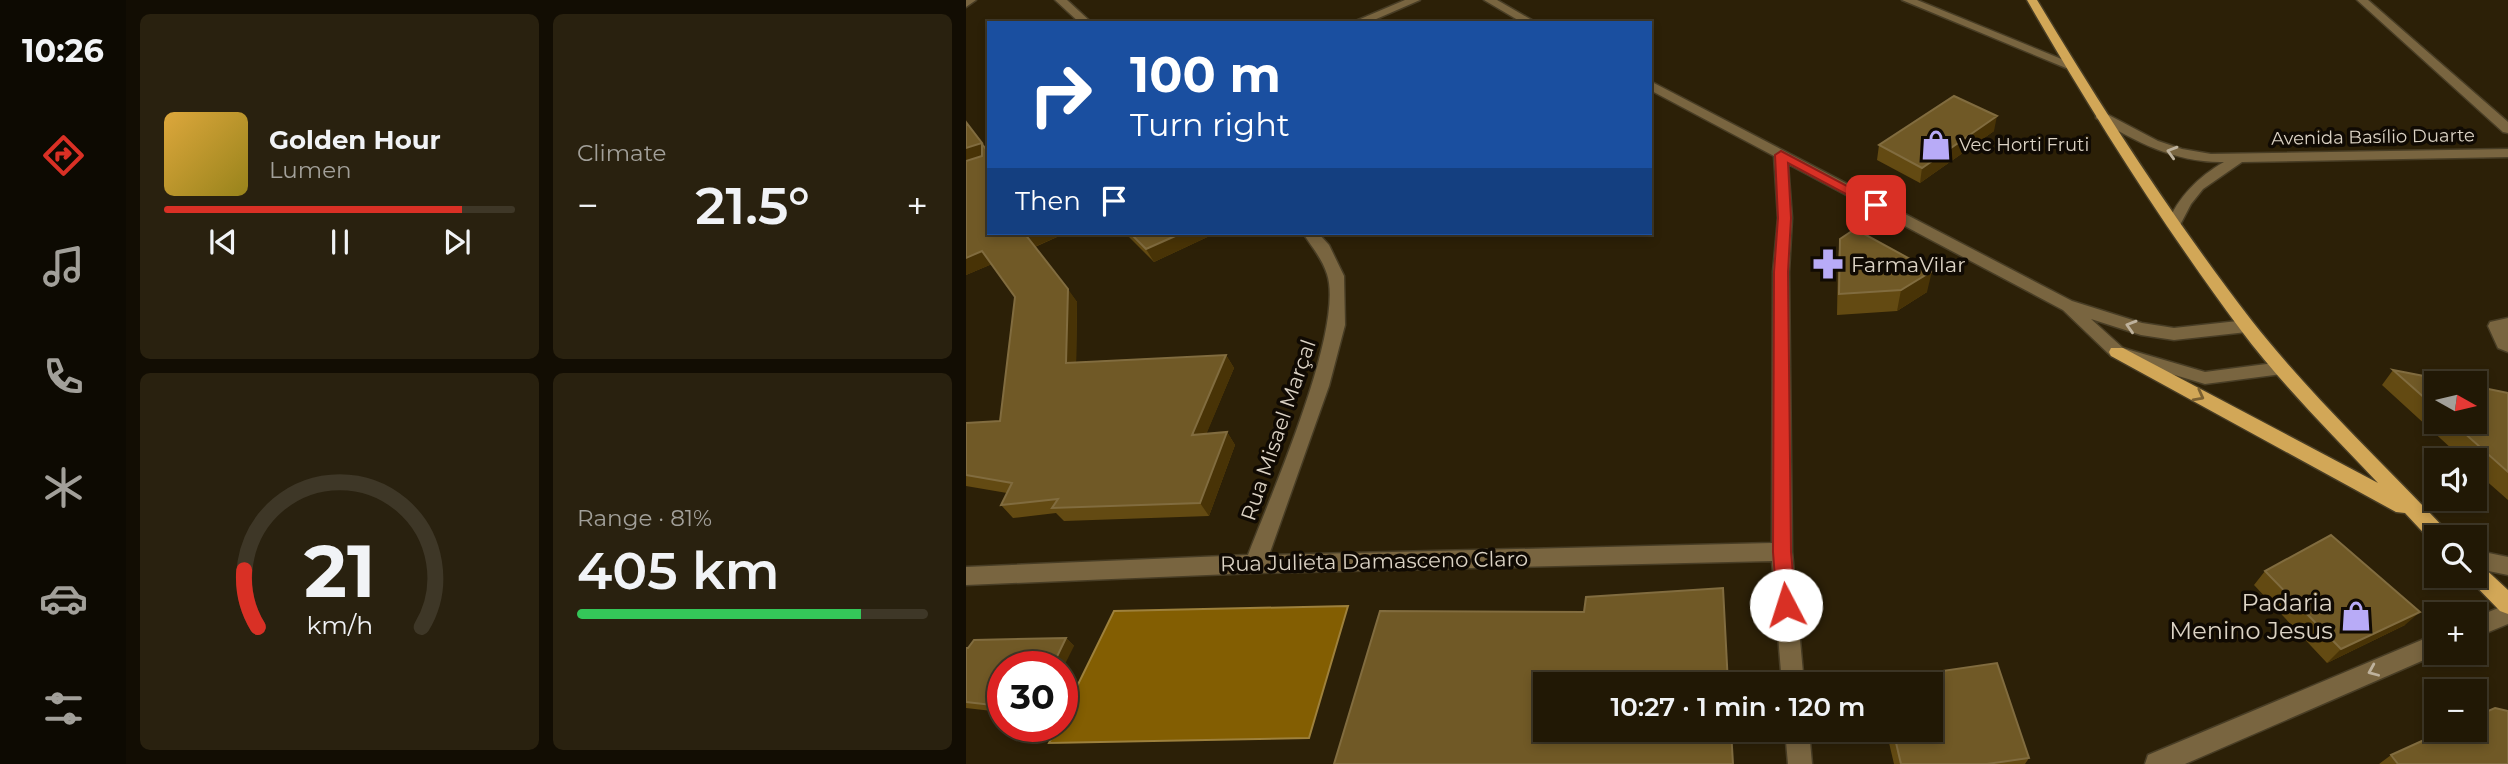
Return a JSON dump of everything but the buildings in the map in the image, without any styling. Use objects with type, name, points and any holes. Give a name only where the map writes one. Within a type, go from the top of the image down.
[{"type":"main road","points":[[2032,0],[2101,115],[2247,326],[2282,368],[2428,525]]},
{"type":"main road","points":[[2117,352],[2414,512]]},
{"type":"main road","points":[[2487,584],[2508,604]]},
{"type":"street","points":[[966,4],[971,0]]},
{"type":"street","points":[[1060,0],[1085,21]]},
{"type":"street","points":[[1361,21],[1415,0]]},
{"type":"street","points":[[1489,0],[1528,21]]},
{"type":"street","points":[[1907,0],[2070,65]]},
{"type":"street","points":[[2362,0],[2508,129]]},
{"type":"street","points":[[1652,86],[2066,306],[2141,329],[2174,334],[2247,326]]},
{"type":"street","name":"Avenida Basílio Duarte","points":[[2101,115],[2146,142],[2185,156],[2239,159],[2508,153]]},
{"type":"street","points":[[1781,155],[1785,218],[1781,272],[1782,552],[1792,672]]},
{"type":"street","name":"Avenida Basílio Duarte","points":[[2174,224],[2180,207],[2199,184],[2212,173],[2239,159]]},
{"type":"street","name":"Rua Misael Marçal","points":[[1255,564],[1320,386],[1337,325],[1336,276],[1321,245],[1312,235]]},
{"type":"street","points":[[2066,306],[2117,352],[2205,378],[2282,368]]},
{"type":"street","points":[[2508,324],[2496,326],[2504,344],[2508,346]]},
{"type":"street","name":"Rua Julieta Damasceno Claro","points":[[966,576],[1255,564],[1782,552]]},
{"type":"street","points":[[2487,562],[2508,566]]},
{"type":"street","points":[[2487,623],[2508,614]]},
{"type":"street","points":[[2157,764],[2424,650]]},
{"type":"street","points":[[1798,742],[1800,764]]},
{"type":"shaded area","points":[[1348,606],[1309,738],[1049,743],[1078,742],[1078,684],[1114,611]]},
{"type":"place","name":"Vec Horti Fruti","points":[[1936,145]]},
{"type":"place","name":"FarmaVilar","points":[[1828,264]]},
{"type":"place","name":"Padaria Menino Jesus","points":[[2356,616]]},
{"type":"route","points":[[1786,605],[1782,552],[1781,272],[1785,218],[1781,155],[1876,205]]}]
